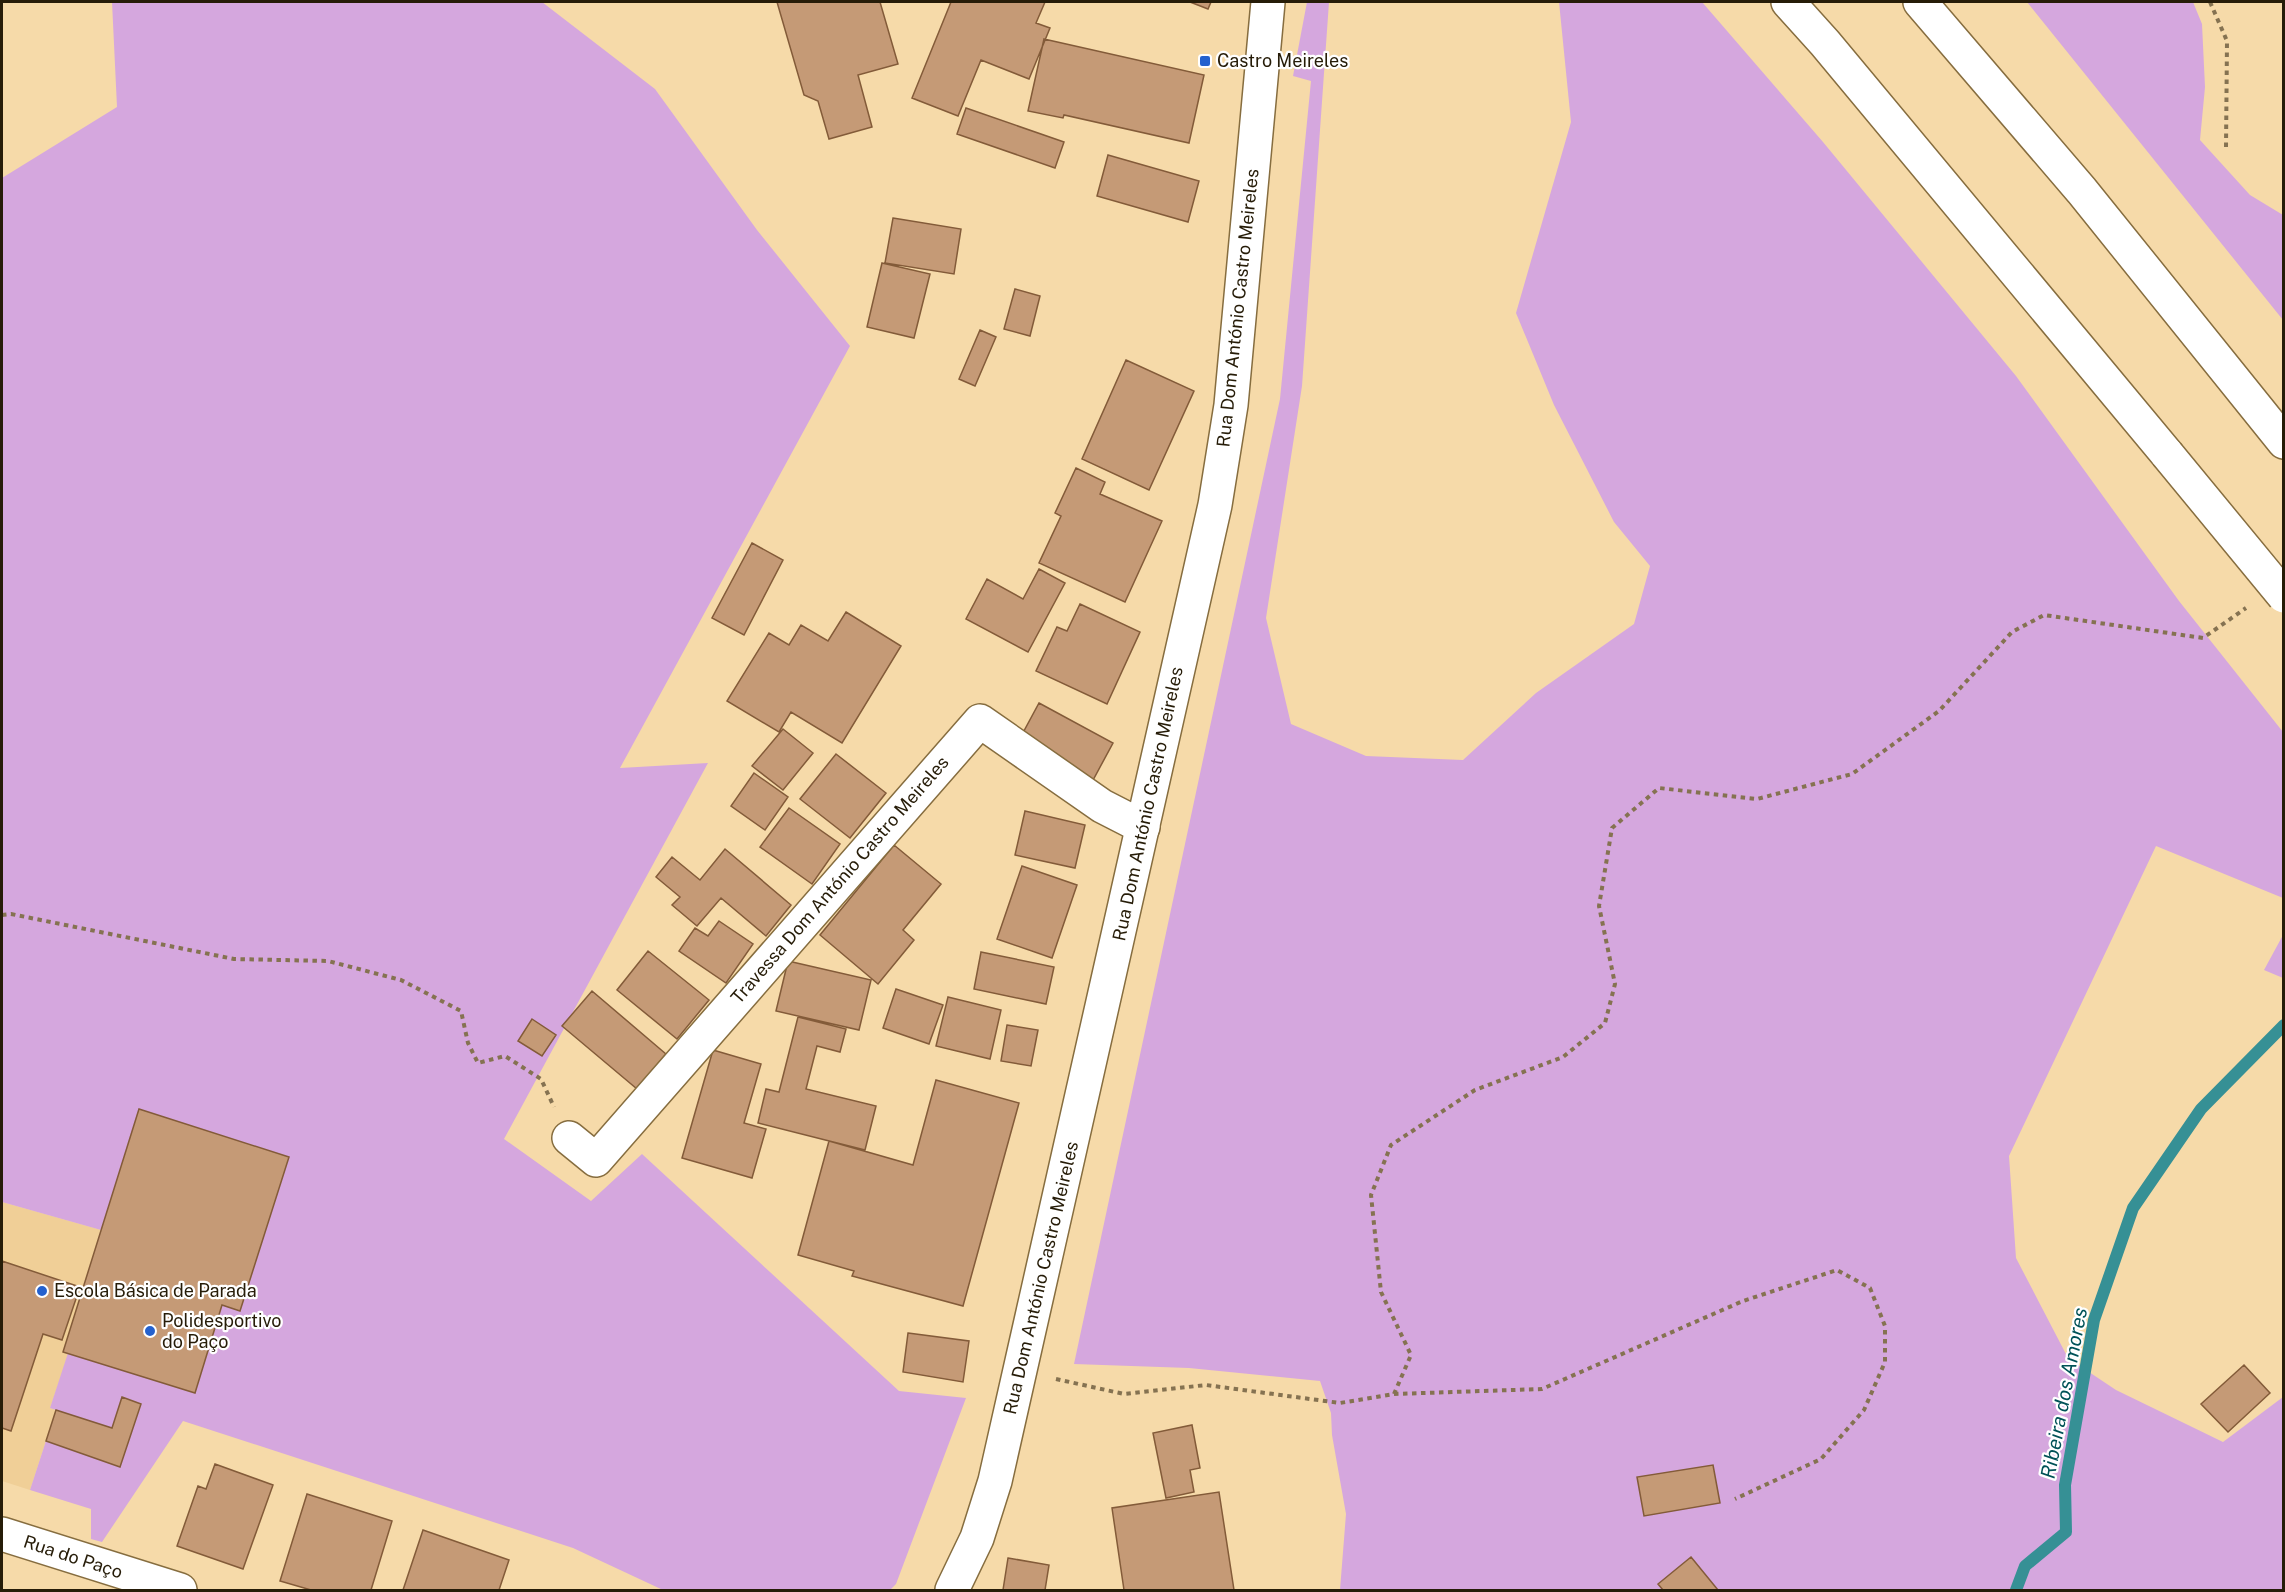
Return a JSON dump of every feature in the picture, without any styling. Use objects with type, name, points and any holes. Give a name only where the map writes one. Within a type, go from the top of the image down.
[{"type":"main road","name":"Rua Dom António Castro Meireles","points":[[952,1590],[977,1538],[987,1510],[1215,505],[1231,405],[1268,2]]},
{"type":"main road","points":[[1788,2],[1825,43],[2283,596]]},
{"type":"main road","points":[[1920,2],[2082,191],[2283,441]]},
{"type":"main road","name":"Travessa Dom António Castro Meireles","points":[[569,1138],[596,1160],[980,721],[1102,806],[1143,827]]},
{"type":"main road","name":"Rua do Paço","points":[[2,1534],[180,1590]]},
{"type":"path","points":[[2210,2],[2227,41],[2226,147]]},
{"type":"path","points":[[1394,1394],[1411,1355],[1381,1292],[1371,1195],[1391,1145],[1475,1090],[1563,1057],[1605,1023],[1615,984],[1599,906],[1612,828],[1659,788],[1757,799],[1852,774],[1939,711],[2012,632],[2044,615],[2203,638],[2248,607]]},
{"type":"path","points":[[2,915],[11,914],[234,959],[328,961],[401,980],[461,1011],[468,1043],[478,1063],[505,1056],[541,1079],[569,1138]]},
{"type":"path","points":[[1020,1370],[1124,1394],[1206,1385],[1340,1403],[1394,1394],[1542,1389],[1743,1301],[1837,1270],[1870,1288],[1885,1326],[1885,1362],[1864,1410],[1821,1459],[1735,1499]]},
{"type":"shaded area","points":[[112,2],[542,2],[655,89],[757,230],[850,346],[620,768],[708,763],[504,1139],[591,1201],[642,1154],[899,1391],[966,1398],[896,1584],[890,1590],[663,1590],[573,1548],[183,1421],[102,1542],[91,1539],[91,1509],[30,1490],[56,1410],[50,1408],[68,1353],[63,1352],[101,1230],[2,1202],[2,178],[117,107]]},
{"type":"shaded area","points":[[1307,2],[1329,2],[1302,386],[1266,618],[1291,724],[1366,756],[1463,760],[1536,693],[1634,624],[1650,566],[1614,522],[1554,405],[1516,313],[1571,122],[1559,2],[1702,2],[1823,142],[2016,376],[2179,601],[2283,732],[2283,898],[2156,846],[2009,1156],[2016,1258],[2068,1358],[2116,1390],[2223,1442],[2283,1397],[2283,1590],[1340,1590],[1346,1514],[1332,1435],[1331,1413],[1320,1381],[1189,1368],[1074,1364],[1280,399],[1311,81],[1293,76]]},
{"type":"shaded area","points":[[2027,2],[2193,2],[2202,24],[2205,87],[2200,140],[2250,195],[2283,215],[2283,320]]},
{"type":"shaded area","points":[[2283,935],[2283,978],[2264,970]]},
{"type":"shaded area","name":"Escola Básica de Parada","points":[[2,1202],[101,1230],[63,1351],[69,1353],[50,1408],[56,1410],[30,1490],[2,1481]]},
{"type":"building","points":[[777,2],[880,2],[898,64],[858,75],[872,127],[829,139],[818,101],[804,95]]},
{"type":"building","points":[[951,2],[1045,2],[1036,23],[1050,28],[1029,79],[981,60],[958,116],[912,98]]},
{"type":"building","points":[[1190,2],[1211,2],[1208,9]]},
{"type":"building","points":[[1044,39],[1204,75],[1189,143],[1064,115],[1063,118],[1028,111]]},
{"type":"building","points":[[966,108],[1064,142],[1055,168],[957,134]]},
{"type":"building","points":[[1108,155],[1199,181],[1188,222],[1097,196]]},
{"type":"building","points":[[893,218],[961,229],[954,274],[885,263]]},
{"type":"building","points":[[882,263],[930,274],[914,338],[867,327]]},
{"type":"building","points":[[1015,289],[1040,296],[1030,336],[1004,329]]},
{"type":"building","points":[[980,330],[996,337],[975,386],[959,379]]},
{"type":"building","points":[[1126,360],[1194,391],[1149,490],[1082,459]]},
{"type":"building","points":[[1076,468],[1105,482],[1100,494],[1162,521],[1125,602],[1039,563],[1061,516],[1055,513]]},
{"type":"building","points":[[752,543],[783,560],[744,635],[712,618]]},
{"type":"building","points":[[1039,569],[1065,583],[1028,652],[966,619],[987,579],[1023,599]]},
{"type":"building","points":[[1080,604],[1140,632],[1107,704],[1036,671],[1057,627],[1067,631]]},
{"type":"building","points":[[846,612],[901,646],[842,743],[791,712],[779,732],[727,701],[769,633],[789,645],[801,625],[828,641]]},
{"type":"building","points":[[1039,703],[1113,743],[1092,782],[1018,742]]},
{"type":"building","points":[[783,729],[813,753],[783,790],[752,766]]},
{"type":"building","points":[[836,754],[886,793],[850,838],[800,799]]},
{"type":"building","points":[[754,773],[788,797],[765,830],[731,806]]},
{"type":"building","points":[[789,808],[840,844],[812,884],[760,847]]},
{"type":"building","points":[[1025,811],[1085,825],[1075,868],[1015,855]]},
{"type":"building","points":[[894,845],[941,884],[903,930],[914,940],[878,984],[820,935]]},
{"type":"building","points":[[725,849],[791,905],[766,936],[721,898],[697,926],[672,905],[680,897],[656,877],[672,857],[700,880]]},
{"type":"building","points":[[1022,866],[1077,885],[1052,958],[997,939]]},
{"type":"building","points":[[719,921],[753,944],[726,983],[679,951],[695,928],[708,936]]},
{"type":"building","points":[[648,951],[709,1000],[677,1039],[617,990]]},
{"type":"building","points":[[981,952],[1054,967],[1046,1004],[974,989]]},
{"type":"building","points":[[788,961],[871,980],[859,1030],[776,1011]]},
{"type":"building","points":[[896,989],[943,1005],[929,1044],[883,1028]]},
{"type":"building","points":[[592,991],[666,1054],[637,1089],[562,1026]]},
{"type":"building","points":[[948,997],[1001,1010],[990,1059],[936,1046]]},
{"type":"building","points":[[798,1017],[846,1029],[840,1052],[817,1046],[806,1089],[876,1106],[865,1150],[758,1123],[766,1089],[779,1092]]},
{"type":"building","points":[[532,1019],[556,1035],[542,1056],[518,1041]]},
{"type":"building","points":[[1007,1025],[1038,1030],[1031,1066],[1001,1061]]},
{"type":"building","points":[[713,1050],[761,1064],[744,1123],[766,1129],[752,1178],[682,1158]]},
{"type":"building","points":[[936,1080],[1019,1103],[963,1306],[852,1276],[854,1271],[798,1255],[829,1141],[913,1165]]},
{"type":"building","name":"Polidesportivo do Paço","points":[[139,1109],[289,1157],[240,1311],[222,1305],[195,1393],[63,1352]]},
{"type":"building","points":[[2,1261],[80,1287],[62,1340],[43,1334],[11,1431],[2,1428]]},
{"type":"building","points":[[908,1333],[969,1341],[963,1382],[903,1372]]},
{"type":"building","points":[[2244,1365],[2270,1393],[2228,1432],[2201,1404]]},
{"type":"building","points":[[122,1397],[141,1404],[120,1467],[46,1441],[56,1410],[112,1428]]},
{"type":"building","points":[[1192,1425],[1200,1468],[1190,1470],[1194,1492],[1166,1498],[1153,1433]]},
{"type":"building","points":[[215,1464],[273,1485],[243,1569],[177,1546],[198,1486],[206,1489]]},
{"type":"building","points":[[1713,1465],[1720,1503],[1644,1516],[1637,1477]]},
{"type":"building","points":[[1219,1492],[1234,1590],[1124,1590],[1112,1508]]},
{"type":"building","points":[[307,1494],[392,1521],[371,1590],[311,1590],[280,1581]]},
{"type":"building","points":[[423,1530],[509,1560],[499,1590],[403,1590]]},
{"type":"building","points":[[1691,1557],[1718,1590],[1663,1590],[1658,1584]]},
{"type":"building","points":[[1008,1558],[1049,1565],[1045,1590],[1003,1590]]},
{"type":"waterway","name":"Ribeira dos Amores","points":[[2016,1590],[2025,1566],[2066,1532],[2065,1485],[2094,1320],[2133,1208],[2201,1109],[2284,1025]]},
{"type":"place","name":"Castro Meireles","points":[[1205,61]]},
{"type":"place","name":"Escola Básica de Parada","points":[[42,1291]]},
{"type":"place","name":"Polidesportivo do Paço","points":[[150,1331]]}]
